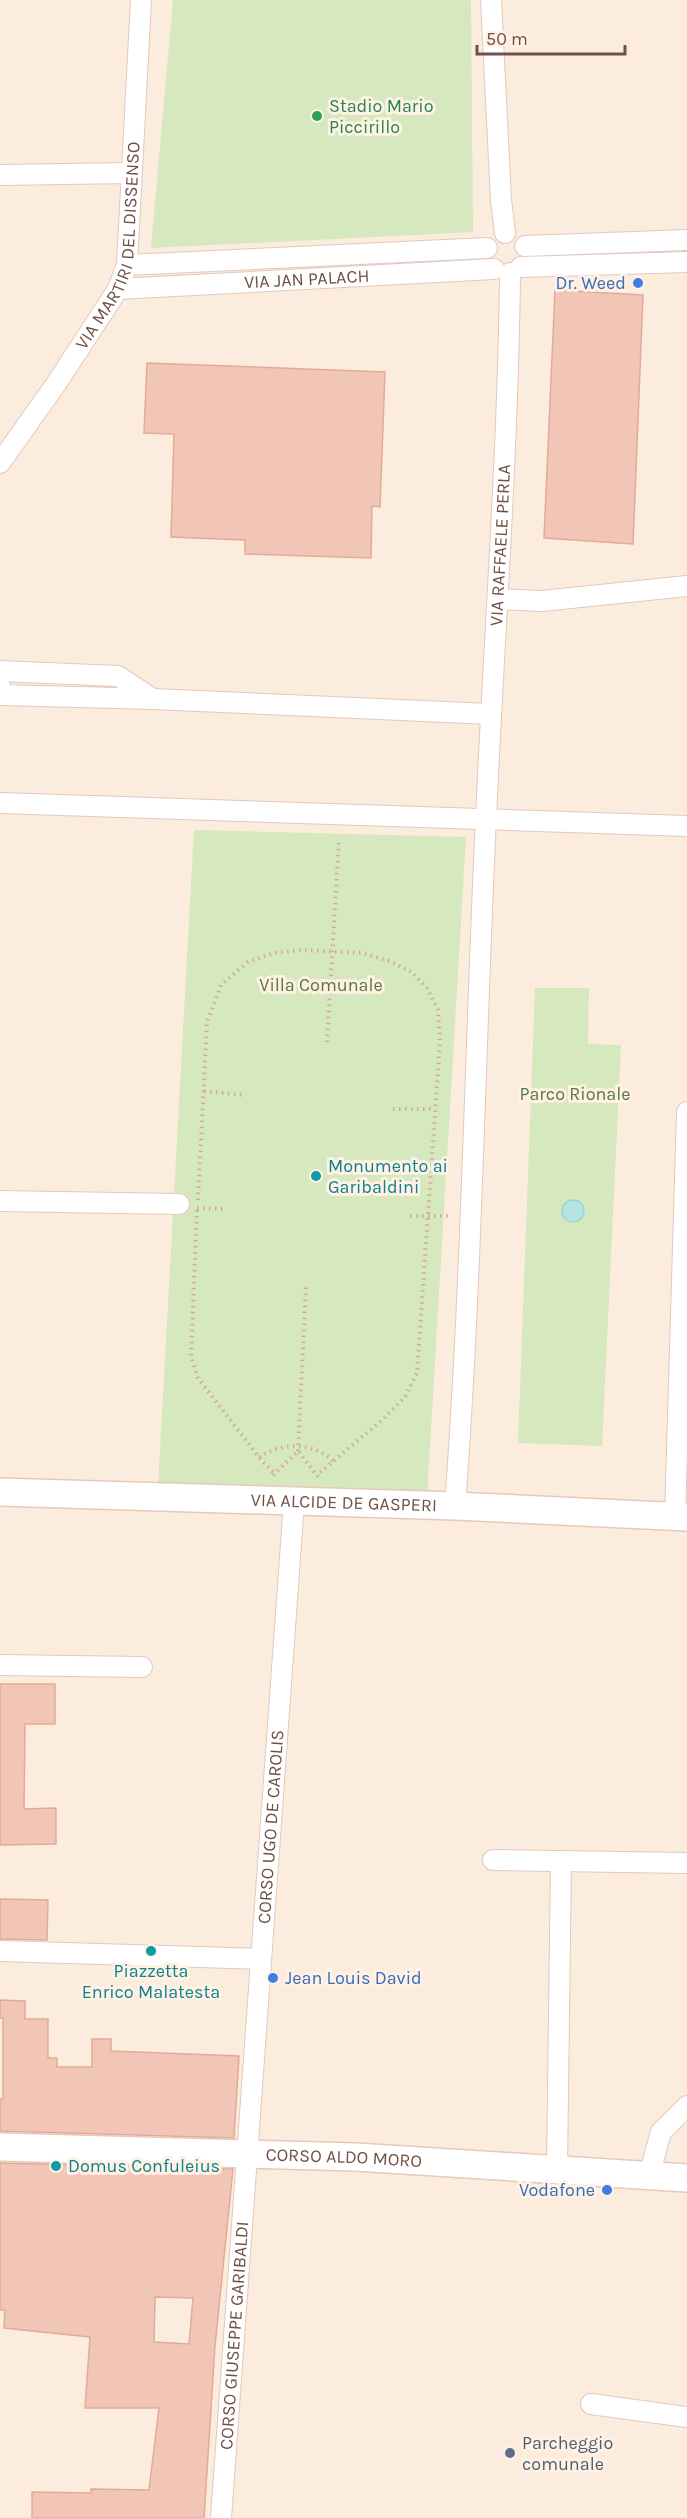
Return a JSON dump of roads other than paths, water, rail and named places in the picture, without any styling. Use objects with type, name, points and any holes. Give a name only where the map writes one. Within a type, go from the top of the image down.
[{"type":"main road","name":"VIA ALCIDE DE GASPERI","points":[[0,1492],[455,1506],[681,1517]]},
{"type":"main road","name":"CORSO ALDO MORO","points":[[0,2147],[247,2152],[687,2178]]},
{"type":"street","name":"VIA MARTIRI DEL DISSENSO","points":[[0,463],[56,384],[118,289],[127,265],[141,0]]},
{"type":"street","points":[[491,0],[501,200],[505,233]]},
{"type":"street","points":[[0,175],[131,173]]},
{"type":"street","points":[[505,233],[519,238],[525,246],[526,257],[508,270],[487,260],[487,248],[496,236],[505,233]]},
{"type":"street","points":[[525,246],[687,240]]},
{"type":"street","name":"VIA JAN PALACH","points":[[127,265],[487,248]]},
{"type":"street","name":"VIA JAN PALACH","points":[[118,289],[687,262]]},
{"type":"street","name":"VIA RAFFAELE PERLA","points":[[455,1506],[463,1395],[486,818],[508,395],[508,270]]},
{"type":"street","points":[[498,599],[542,600],[687,586]]},
{"type":"street","points":[[0,671],[118,676],[153,699]]},
{"type":"street","points":[[0,686],[1,695],[153,699],[491,714]]},
{"type":"street","points":[[0,803],[687,826]]},
{"type":"street","points":[[681,1517],[687,1112]]},
{"type":"street","points":[[0,1201],[188,1206]]},
{"type":"street","name":"CORSO UGO DE CAROLIS","points":[[247,2152],[294,1502]]},
{"type":"street","points":[[0,1665],[142,1667]]},
{"type":"street","points":[[493,1860],[687,1863]]},
{"type":"street","points":[[557,2170],[561,1861]]},
{"type":"street","points":[[0,1952],[261,1959]]},
{"type":"street","points":[[649,2176],[661,2132],[687,2106]]},
{"type":"street","name":"CORSO GIUSEPPE GARIBALDI","points":[[221,2518],[247,2152]]},
{"type":"street","points":[[591,2404],[687,2417]]},
{"type":"water","points":[[569,1200],[577,1200],[584,1207],[584,1215],[577,1222],[569,1222],[562,1215],[562,1207]]},
{"type":"place","name":"Stadio Mario Piccirillo","points":[[317,116]]},
{"type":"place","name":"Dr. Weed","points":[[638,283]]},
{"type":"place","name":"Monumento ai Garibaldini","points":[[316,1176]]},
{"type":"place","name":"Piazzetta Enrico Malatesta","points":[[151,1951]]},
{"type":"place","name":"Jean Louis David","points":[[273,1978]]},
{"type":"place","name":"Domus Confuleius","points":[[56,2166]]},
{"type":"place","name":"Vodafone","points":[[607,2190]]},
{"type":"place","name":"Parcheggio comunale","points":[[510,2453]]},
{"type":"park label","name":"Villa Comunale","points":[[321,985]]},
{"type":"park label","name":"Parco Rionale","points":[[575,1094]]}]
